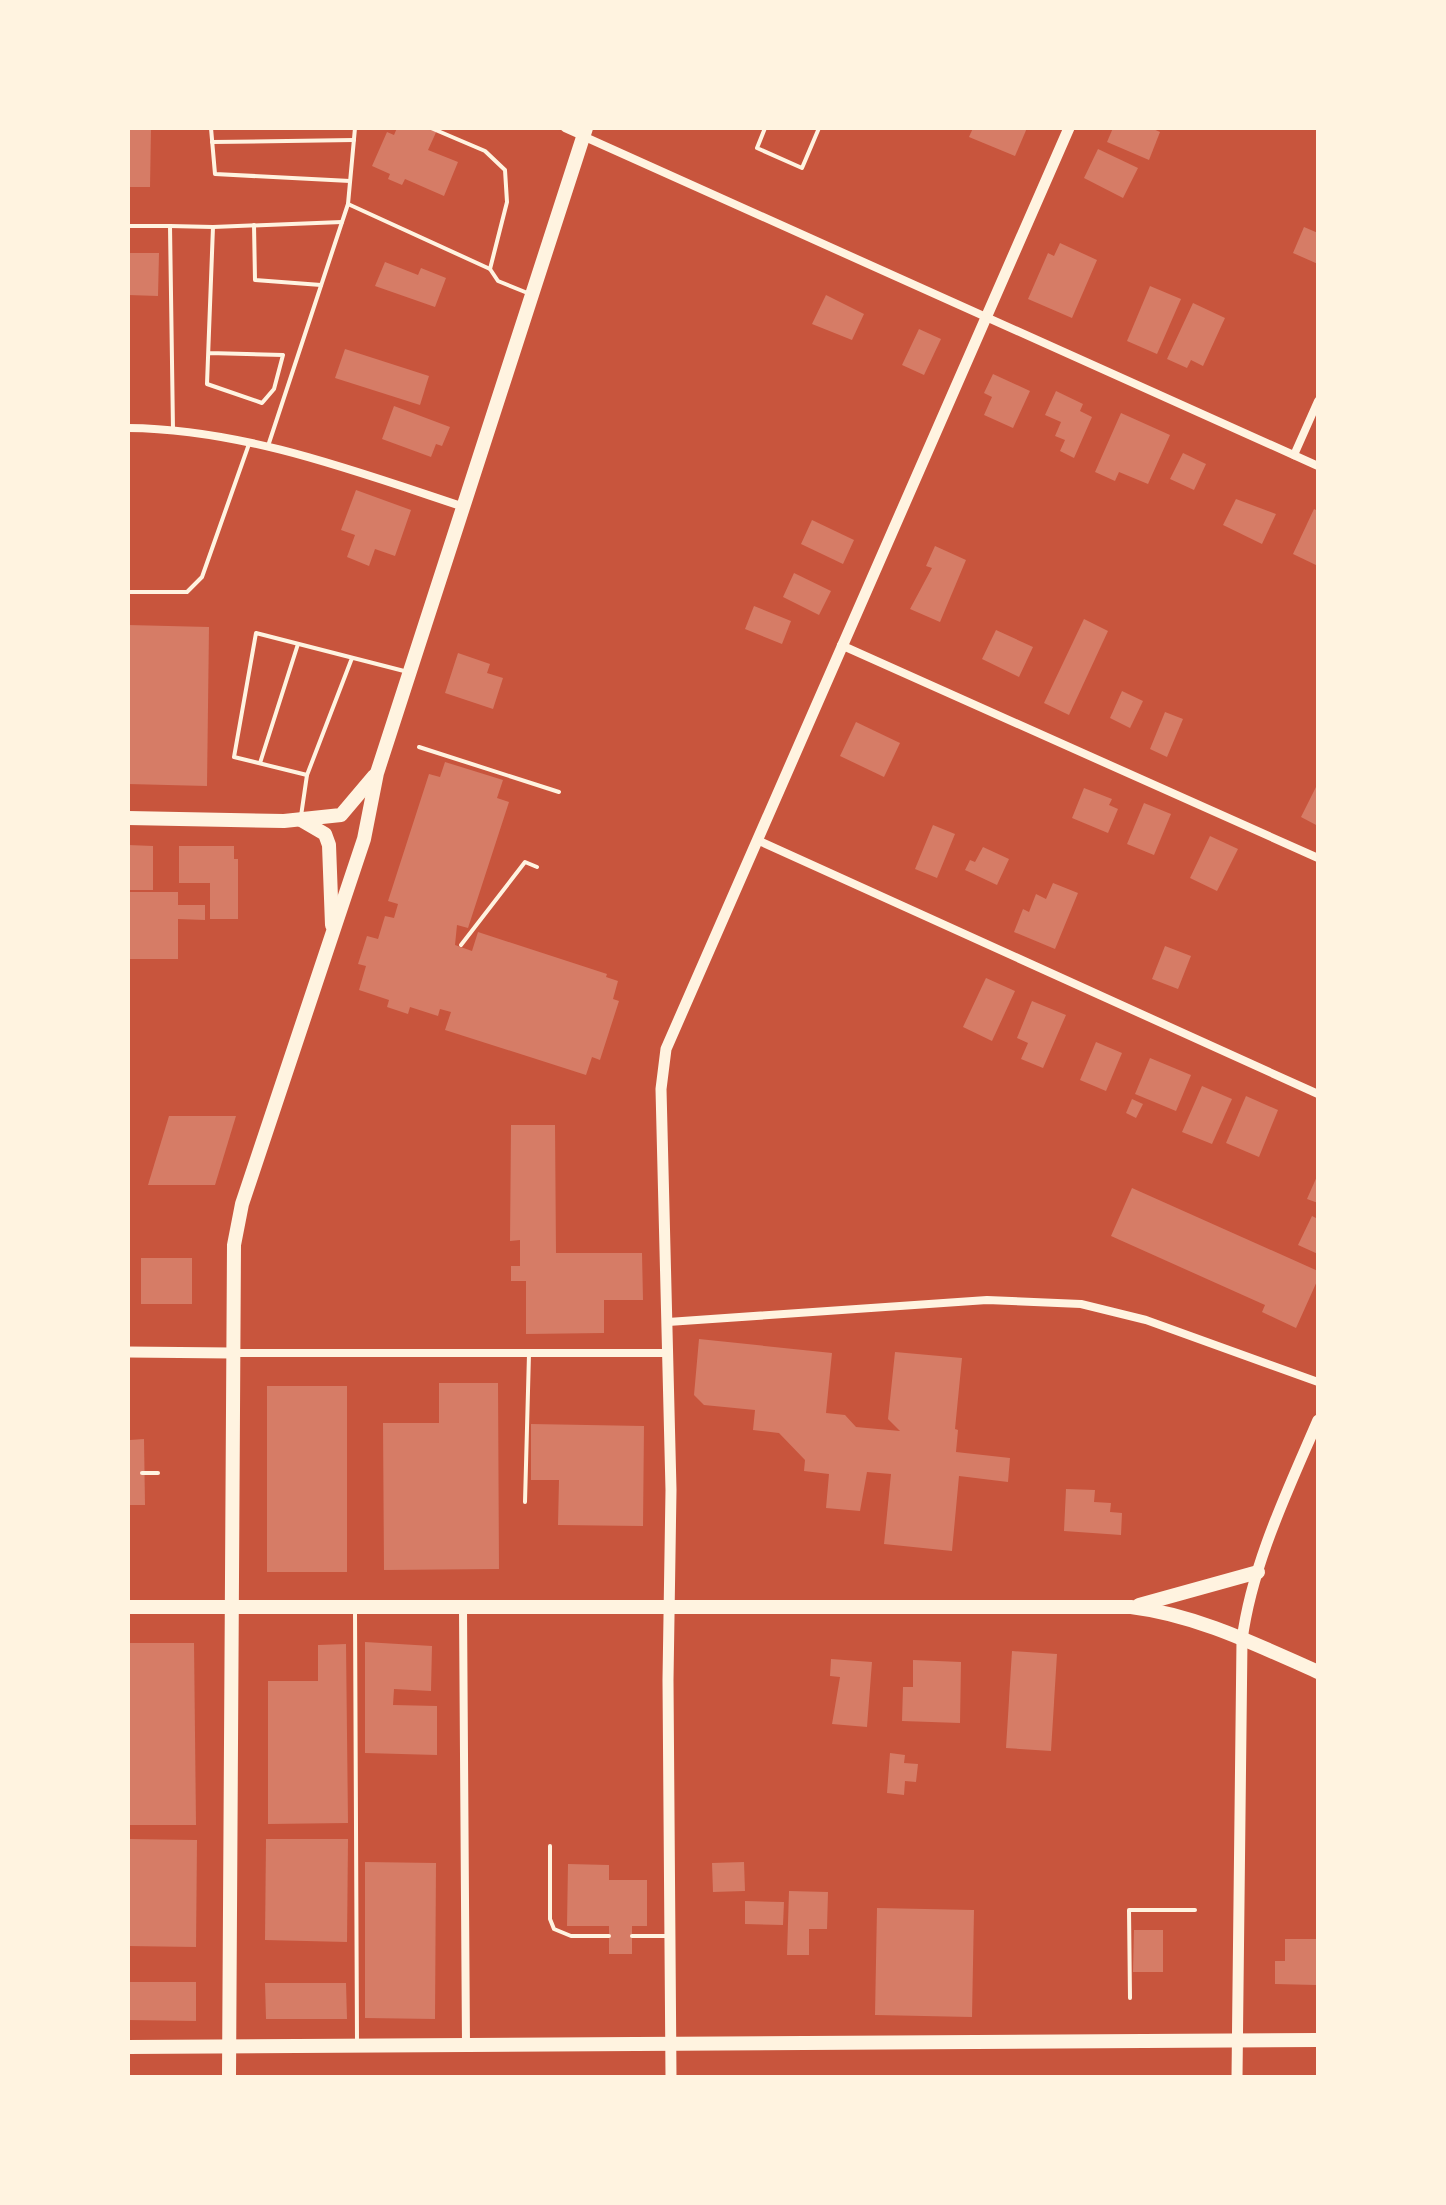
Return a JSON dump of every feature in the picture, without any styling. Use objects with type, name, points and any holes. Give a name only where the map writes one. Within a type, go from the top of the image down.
[{"type":"main road","points":[[229,2077],[234,1245],[242,1204],[364,839],[377,773],[585,132]]},
{"type":"main road","points":[[128,818],[300,820],[341,815],[377,773]]},
{"type":"main road","points":[[300,820],[325,834],[329,845],[333,932]]},
{"type":"main road","points":[[1131,1607],[1258,1572]]},
{"type":"main road","points":[[128,1607],[1131,1607],[1168,1612],[1318,1672]]},
{"type":"main road","points":[[128,2047],[1318,2040]]},
{"type":"street","points":[[565,128],[585,132],[1318,466]]},
{"type":"street","points":[[671,2077],[669,1353],[662,1066],[674,1024],[1069,128]]},
{"type":"street","points":[[1294,455],[1318,401]]},
{"type":"street","points":[[128,428],[173,429],[268,448],[354,471],[464,507]]},
{"type":"street","points":[[841,645],[1318,858]]},
{"type":"street","points":[[757,840],[1318,1094]]},
{"type":"street","points":[[668,1322],[1000,1299],[1081,1304],[1146,1320],[1318,1382]]},
{"type":"street","points":[[128,1352],[669,1353]]},
{"type":"street","points":[[1237,2077],[1242,1640],[1245,1614],[1258,1572],[1318,1420]]},
{"type":"street","points":[[463,1609],[466,2045]]},
{"type":"lane","points":[[211,128],[215,174],[350,181]]},
{"type":"lane","points":[[268,448],[348,204],[355,128]]},
{"type":"lane","points":[[431,128],[485,151],[505,170],[507,202],[490,269]]},
{"type":"lane","points":[[765,128],[757,148],[802,168],[819,128]]},
{"type":"lane","points":[[212,142],[354,140]]},
{"type":"lane","points":[[348,204],[490,269],[498,281],[532,295]]},
{"type":"lane","points":[[128,226],[213,227],[342,222]]},
{"type":"lane","points":[[254,225],[255,280],[321,285]]},
{"type":"lane","points":[[170,226],[173,429]]},
{"type":"lane","points":[[209,353],[283,355],[274,389],[262,403],[207,384],[213,227]]},
{"type":"lane","points":[[128,592],[187,592],[202,577],[249,444]]},
{"type":"lane","points":[[307,775],[234,757],[256,633],[410,673]]},
{"type":"lane","points":[[260,763],[298,644]]},
{"type":"lane","points":[[300,820],[307,775],[352,658]]},
{"type":"lane","points":[[525,1502],[529,1354]]},
{"type":"lane","points":[[355,1608],[357,2046]]},
{"type":"lane","points":[[550,1846],[550,1919],[554,1929],[571,1936],[609,1936]]},
{"type":"lane","points":[[1130,1998],[1129,1910],[1195,1910]]},
{"type":"lane","points":[[632,1936],[671,1936]]},
{"type":"path","points":[[419,747],[559,792]]},
{"type":"path","points":[[461,945],[525,862],[537,867]]},
{"type":"path","points":[[142,1473],[158,1473]]},
{"type":"building","points":[[128,128],[151,128],[150,187],[128,187]]},
{"type":"building","points":[[397,128],[438,128],[428,150],[458,162],[444,196],[405,179],[402,185],[388,179],[390,174],[372,166],[387,132],[394,135]]},
{"type":"building","points":[[973,128],[1027,128],[1015,156],[969,137]]},
{"type":"building","points":[[1113,128],[1151,128],[1160,132],[1149,160],[1107,142]]},
{"type":"building","points":[[1098,149],[1138,168],[1123,198],[1084,178]]},
{"type":"building","points":[[1304,227],[1318,233],[1318,264],[1293,253]]},
{"type":"building","points":[[1060,243],[1097,260],[1072,318],[1028,299],[1048,253],[1054,256]]},
{"type":"building","points":[[128,253],[159,253],[158,296],[128,295]]},
{"type":"building","points":[[385,262],[418,275],[421,268],[446,278],[435,307],[375,286]]},
{"type":"building","points":[[1150,286],[1181,299],[1157,354],[1127,341]]},
{"type":"building","points":[[826,295],[864,314],[852,340],[812,324]]},
{"type":"building","points":[[1193,303],[1225,318],[1203,366],[1191,360],[1187,368],[1167,359]]},
{"type":"building","points":[[919,329],[941,339],[924,375],[902,365]]},
{"type":"building","points":[[345,349],[429,376],[420,405],[335,378]]},
{"type":"building","points":[[993,374],[1030,391],[1013,428],[984,415],[992,397],[984,393]]},
{"type":"building","points":[[1056,391],[1083,404],[1080,411],[1092,417],[1074,458],[1060,451],[1065,440],[1055,436],[1061,422],[1045,415]]},
{"type":"building","points":[[394,406],[450,427],[442,446],[436,444],[431,457],[382,439]]},
{"type":"building","points":[[1121,413],[1170,435],[1148,484],[1119,472],[1115,481],[1095,472]]},
{"type":"building","points":[[1183,453],[1206,464],[1194,490],[1170,479]]},
{"type":"building","points":[[356,490],[411,510],[395,556],[375,549],[369,566],[347,557],[355,535],[341,530]]},
{"type":"building","points":[[1236,499],[1276,514],[1262,544],[1223,525]]},
{"type":"building","points":[[1314,509],[1318,511],[1318,566],[1293,554]]},
{"type":"building","points":[[812,520],[854,540],[843,564],[801,544]]},
{"type":"building","points":[[935,546],[966,560],[940,622],[910,609],[932,568],[926,566]]},
{"type":"building","points":[[794,573],[831,591],[819,615],[783,597]]},
{"type":"building","points":[[754,606],[791,621],[782,644],[745,629]]},
{"type":"building","points":[[1084,619],[1108,631],[1069,715],[1044,703]]},
{"type":"building","points":[[128,625],[209,627],[207,786],[128,784]]},
{"type":"building","points":[[996,630],[1033,647],[1019,677],[982,659]]},
{"type":"building","points":[[458,653],[490,664],[487,673],[503,678],[493,709],[445,693]]},
{"type":"building","points":[[1122,691],[1143,701],[1130,728],[1110,718]]},
{"type":"building","points":[[1165,712],[1183,719],[1167,757],[1150,749]]},
{"type":"building","points":[[856,722],[900,743],[884,777],[840,756]]},
{"type":"building","points":[[445,762],[503,780],[497,798],[509,802],[468,928],[457,925],[455,945],[472,951],[478,932],[607,974],[606,977],[618,981],[613,999],[619,1001],[600,1060],[592,1057],[586,1075],[445,1030],[451,1012],[440,1009],[438,1016],[410,1007],[408,1014],[387,1007],[389,1000],[359,990],[366,966],[358,964],[367,936],[378,939],[385,916],[394,918],[398,904],[388,901],[429,774],[440,777]]},
{"type":"building","points":[[1084,788],[1112,799],[1109,805],[1118,809],[1108,833],[1072,818]]},
{"type":"building","points":[[1318,788],[1318,826],[1301,817]]},
{"type":"building","points":[[1144,803],[1171,814],[1154,855],[1127,844]]},
{"type":"building","points":[[933,825],[955,834],[937,878],[915,869]]},
{"type":"building","points":[[1210,836],[1238,849],[1217,891],[1190,878]]},
{"type":"building","points":[[128,845],[153,846],[153,890],[128,890]]},
{"type":"building","points":[[179,846],[234,846],[234,859],[238,859],[238,919],[210,919],[210,883],[179,883]]},
{"type":"building","points":[[983,847],[1009,859],[997,885],[965,870],[970,860],[975,862]]},
{"type":"building","points":[[1053,883],[1078,893],[1055,949],[1014,932],[1023,909],[1029,912],[1036,894],[1046,899]]},
{"type":"building","points":[[128,892],[178,892],[178,905],[205,905],[205,920],[178,919],[178,959],[128,959]]},
{"type":"building","points":[[1165,946],[1191,956],[1178,989],[1152,979]]},
{"type":"building","points":[[986,978],[1015,991],[992,1041],[963,1027]]},
{"type":"building","points":[[1032,1001],[1066,1015],[1043,1068],[1021,1059],[1028,1043],[1017,1038]]},
{"type":"building","points":[[1096,1042],[1122,1053],[1106,1091],[1080,1080]]},
{"type":"building","points":[[1150,1058],[1191,1075],[1176,1111],[1135,1094]]},
{"type":"building","points":[[1202,1086],[1232,1099],[1212,1144],[1182,1132]]},
{"type":"building","points":[[1246,1096],[1278,1110],[1259,1157],[1226,1143]]},
{"type":"building","points":[[1132,1099],[1143,1104],[1136,1118],[1126,1113]]},
{"type":"building","points":[[169,1116],[236,1116],[215,1185],[148,1185]]},
{"type":"building","points":[[511,1125],[555,1125],[556,1253],[642,1253],[643,1300],[604,1300],[604,1333],[526,1334],[526,1281],[511,1281],[511,1266],[520,1266],[520,1240],[510,1241]]},
{"type":"building","points":[[1318,1174],[1318,1203],[1307,1199]]},
{"type":"building","points":[[1132,1188],[1318,1271],[1318,1279],[1296,1328],[1262,1312],[1265,1305],[1111,1236]]},
{"type":"building","points":[[1312,1216],[1318,1219],[1318,1254],[1298,1245]]},
{"type":"building","points":[[141,1258],[192,1258],[192,1304],[141,1304]]},
{"type":"building","points":[[699,1339],[832,1353],[826,1413],[845,1415],[856,1427],[900,1431],[888,1419],[895,1352],[962,1358],[955,1429],[958,1430],[956,1452],[1010,1458],[1008,1482],[959,1476],[952,1551],[884,1544],[891,1474],[867,1472],[860,1511],[826,1508],[829,1474],[804,1471],[805,1460],[779,1433],[753,1430],[755,1410],[704,1405],[694,1395]]},
{"type":"building","points":[[439,1383],[498,1383],[499,1569],[384,1570],[383,1423],[439,1423]]},
{"type":"building","points":[[267,1386],[347,1386],[347,1572],[267,1572]]},
{"type":"building","points":[[531,1424],[644,1426],[643,1526],[558,1525],[559,1480],[531,1480]]},
{"type":"building","points":[[144,1439],[145,1505],[130,1505],[128,1443],[130,1440]]},
{"type":"building","points":[[1066,1489],[1095,1490],[1094,1502],[1111,1503],[1110,1512],[1122,1513],[1121,1535],[1064,1531]]},
{"type":"building","points":[[365,1642],[432,1646],[431,1691],[394,1689],[393,1705],[437,1706],[437,1755],[365,1753]]},
{"type":"building","points":[[128,1643],[194,1643],[196,1825],[128,1825]]},
{"type":"building","points":[[346,1644],[348,1823],[268,1824],[268,1681],[318,1681],[318,1645]]},
{"type":"building","points":[[1012,1651],[1057,1654],[1051,1751],[1006,1748]]},
{"type":"building","points":[[831,1659],[872,1662],[867,1727],[832,1724],[840,1677],[830,1676]]},
{"type":"building","points":[[913,1660],[961,1662],[960,1723],[902,1721],[903,1687],[913,1687]]},
{"type":"building","points":[[890,1753],[905,1755],[904,1763],[918,1764],[916,1782],[905,1781],[904,1795],[887,1793]]},
{"type":"building","points":[[128,1839],[197,1840],[196,1947],[128,1946]]},
{"type":"building","points":[[266,1839],[348,1839],[347,1942],[265,1940]]},
{"type":"building","points":[[365,1862],[436,1863],[435,2019],[365,2018]]},
{"type":"building","points":[[744,1862],[745,1891],[713,1892],[712,1863]]},
{"type":"building","points":[[568,1864],[609,1865],[609,1880],[647,1880],[647,1926],[632,1926],[632,1954],[609,1954],[609,1926],[567,1926]]},
{"type":"building","points":[[789,1891],[828,1892],[827,1929],[809,1929],[809,1955],[787,1955]]},
{"type":"building","points":[[745,1901],[784,1902],[783,1925],[745,1924]]},
{"type":"building","points":[[877,1908],[974,1910],[972,2017],[875,2015]]},
{"type":"building","points":[[1134,1930],[1163,1930],[1163,1972],[1133,1972]]},
{"type":"building","points":[[1285,1939],[1316,1939],[1316,1985],[1275,1984],[1275,1961],[1285,1961]]},
{"type":"building","points":[[128,1982],[196,1982],[196,2021],[128,2020]]},
{"type":"building","points":[[265,1983],[346,1983],[347,2019],[266,2019]]}]
